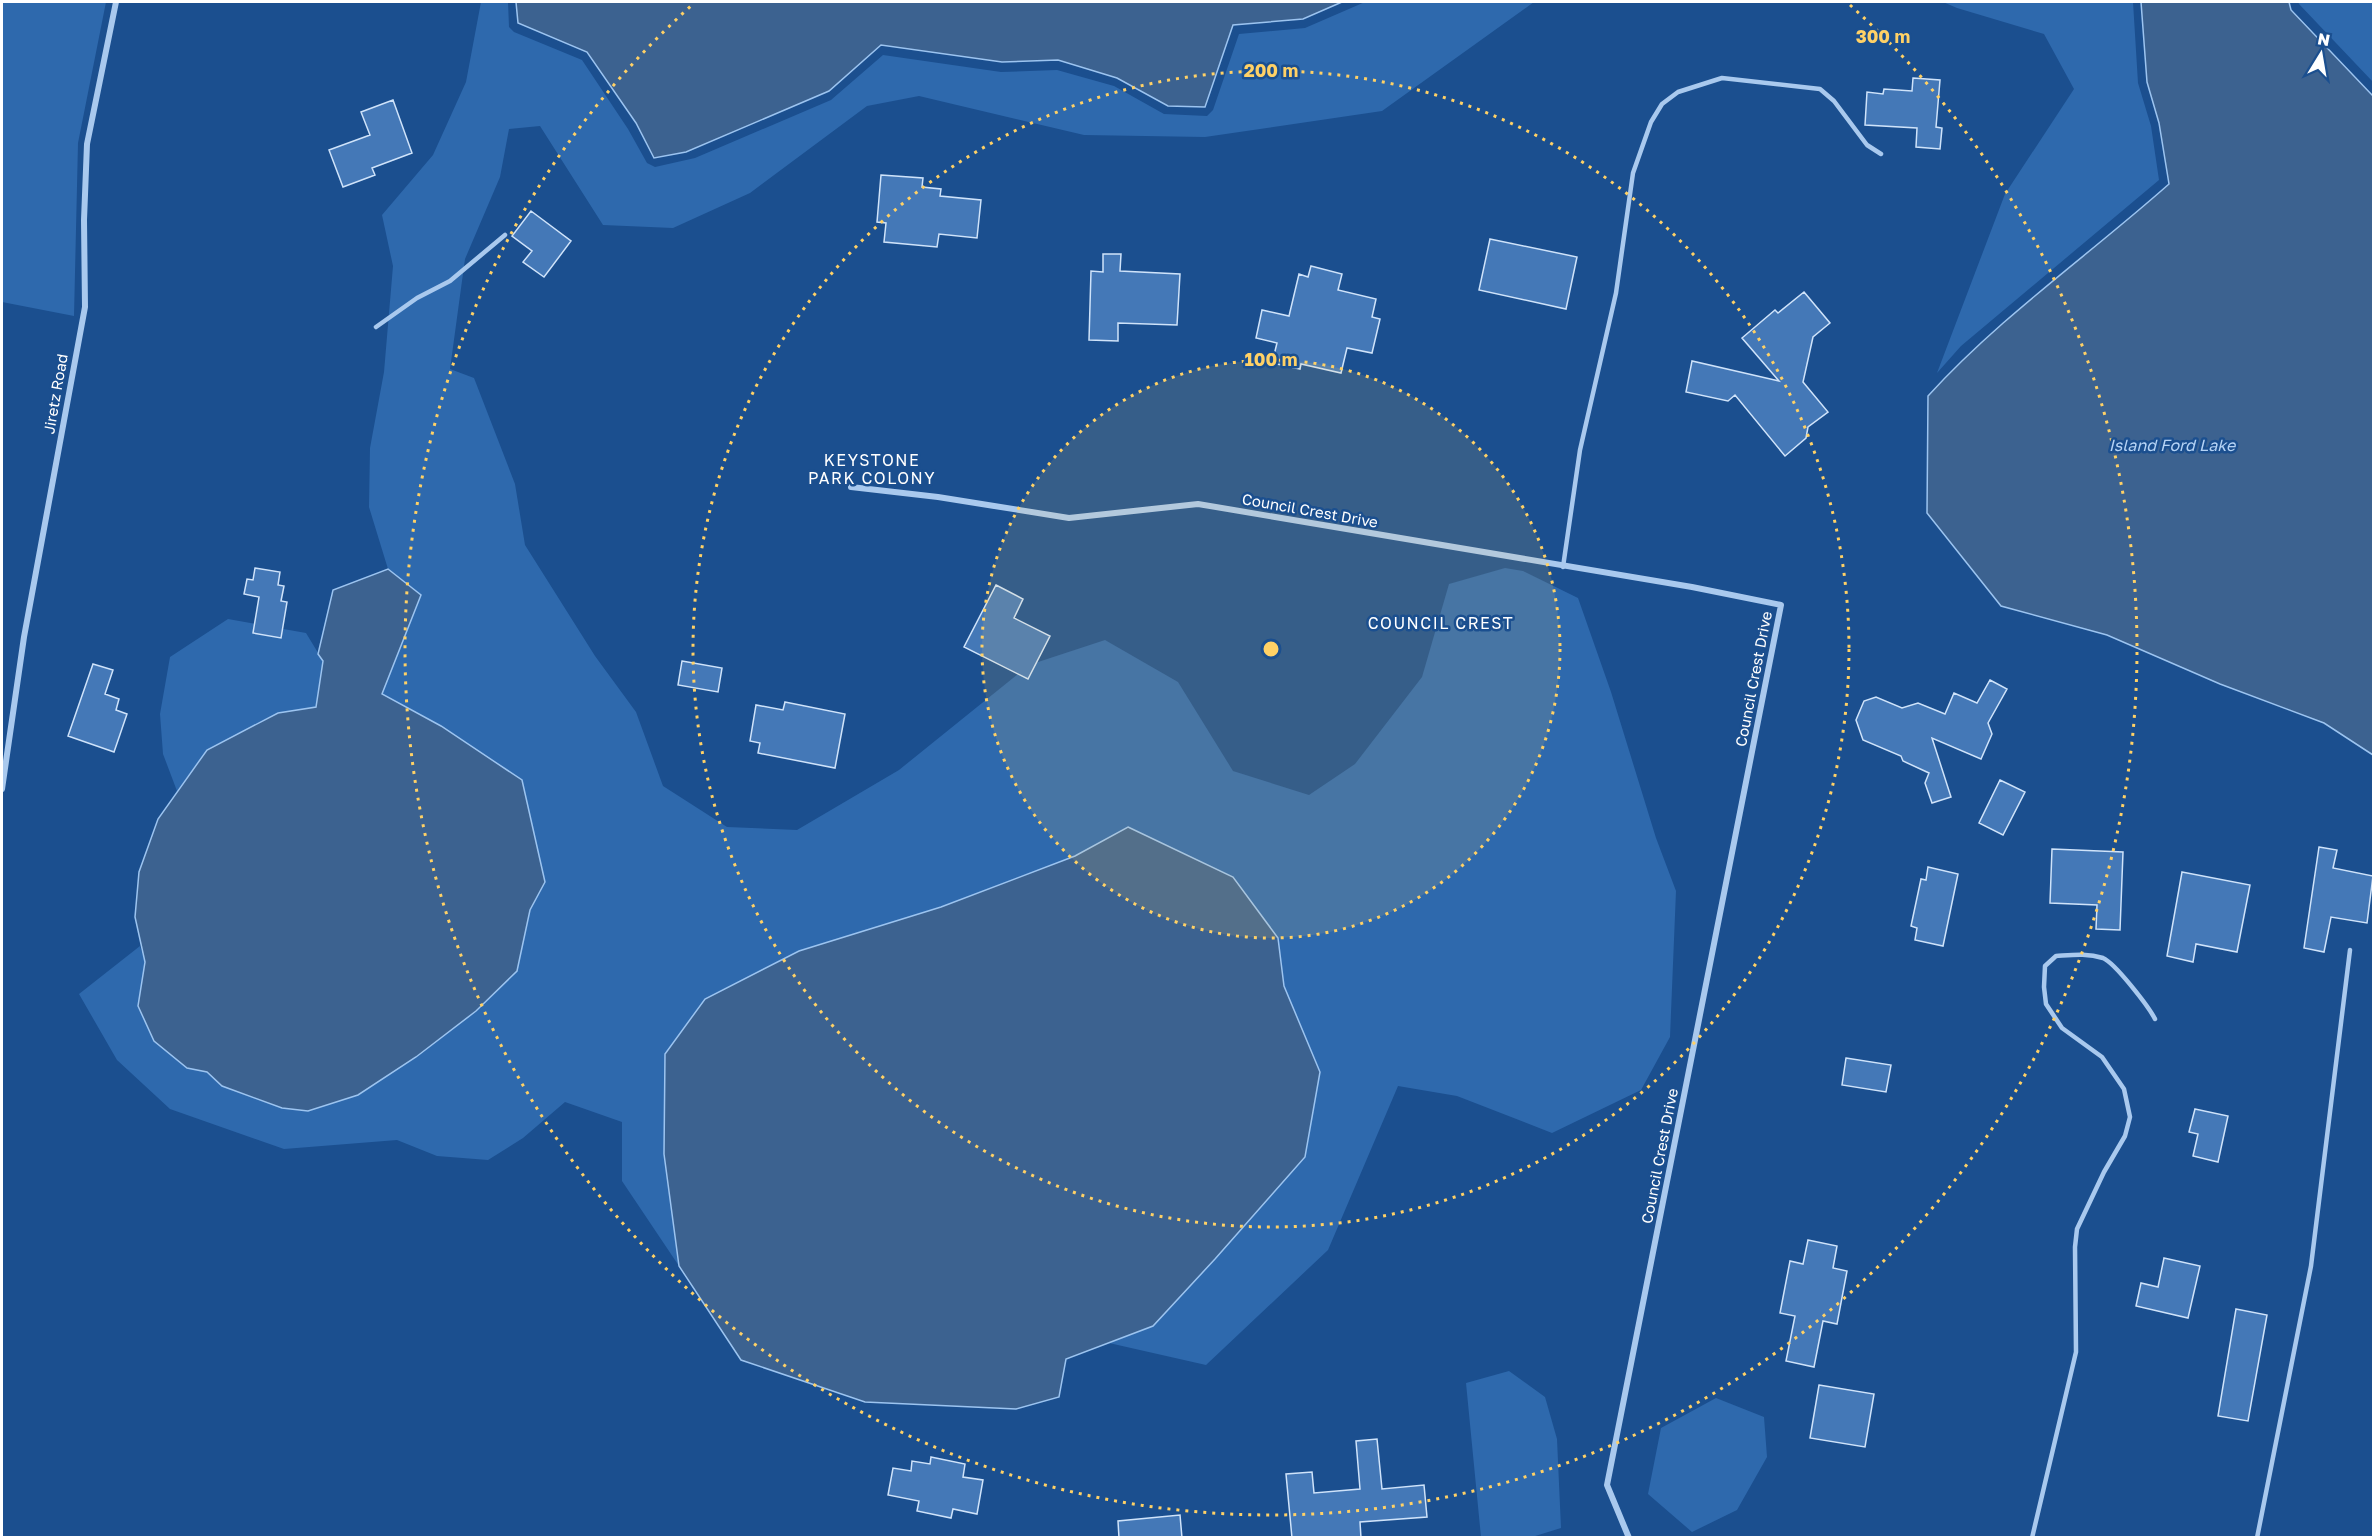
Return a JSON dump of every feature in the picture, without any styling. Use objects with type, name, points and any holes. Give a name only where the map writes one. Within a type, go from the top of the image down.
[{"type":"street","name":"Jiretz Road","points":[[2,789],[24,637],[85,307],[84,220],[87,144],[116,2]]},
{"type":"street","name":"Council Crest Drive","points":[[851,487],[938,497],[1069,518],[1198,504],[1695,588],[1781,605],[1606,1485],[1629,1538]]},
{"type":"lane","points":[[1563,567],[1580,450],[1616,293],[1633,173],[1651,122],[1662,104],[1678,92],[1722,78],[1820,89],[1834,100],[1867,145],[1881,154]]},
{"type":"lane","points":[[376,327],[417,298],[450,280],[505,235]]},
{"type":"lane","points":[[2257,1538],[2311,1266],[2350,950]]},
{"type":"lane","points":[[2032,1538],[2076,1352],[2075,1247],[2077,1228],[2104,1172],[2126,1136],[2130,1116],[2124,1089],[2102,1057],[2062,1028],[2046,1004],[2045,966],[2056,956],[2087,954],[2106,959],[2148,1006],[2156,1019]]},
{"type":"shaded area","points":[[2,2],[106,2],[78,143],[74,316],[2,302]]},
{"type":"shaded area","points":[[481,2],[508,2],[509,27],[514,32],[582,60],[628,129],[647,163],[655,167],[695,158],[831,100],[883,55],[1001,72],[1057,70],[1114,86],[1164,114],[1207,116],[1213,110],[1239,34],[1305,28],[1365,2],[1534,2],[1382,111],[1205,137],[1084,135],[919,96],[867,106],[750,193],[673,228],[603,225],[540,126],[509,129],[500,177],[465,259],[450,369],[474,378],[515,484],[525,545],[595,656],[636,712],[663,786],[727,827],[797,830],[899,770],[1029,665],[1105,640],[1178,682],[1233,771],[1309,795],[1355,764],[1422,677],[1449,584],[1505,568],[1523,571],[1578,598],[1611,692],[1656,838],[1676,891],[1670,1037],[1641,1090],[1552,1133],[1457,1096],[1398,1086],[1328,1250],[1206,1365],[1109,1343],[1153,1326],[1320,1072],[1284,986],[1278,938],[1128,827],[1076,856],[941,907],[799,951],[665,1054],[664,1154],[679,1266],[622,1181],[622,1122],[565,1102],[523,1138],[488,1160],[437,1156],[397,1140],[284,1149],[170,1109],[117,1060],[79,994],[140,946],[145,962],[138,1006],[187,1068],[207,1072],[222,1086],[416,1057],[476,1011],[517,971],[530,910],[544,882],[441,726],[381,694],[421,595],[388,569],[369,507],[370,448],[384,372],[393,266],[382,215],[433,155],[466,82]]},
{"type":"shaded area","points":[[1943,2],[2133,2],[2138,83],[2151,126],[2159,180],[1961,346],[1937,373],[2005,194],[2074,89],[2044,34]]},
{"type":"shaded area","points":[[2298,2],[2373,2],[2373,82],[2299,4]]},
{"type":"shaded area","points":[[228,619],[306,633],[323,661],[316,708],[278,713],[207,750],[177,791],[163,754],[160,714],[170,657]]},
{"type":"shaded area","points":[[1509,1371],[1545,1397],[1557,1439],[1561,1528],[1532,1537],[1481,1537],[1466,1383]]},
{"type":"shaded area","points":[[1716,1398],[1764,1417],[1767,1457],[1737,1510],[1692,1532],[1648,1494],[1661,1428]]},
{"type":"water","points":[[516,2],[1342,2],[1303,19],[1233,25],[1205,107],[1168,106],[1117,78],[1058,60],[1002,62],[881,45],[829,91],[686,152],[654,158],[636,123],[587,52],[518,23]]},
{"type":"water","name":"Island Ford Lake","points":[[2141,2],[2289,2],[2291,10],[2373,96],[2373,755],[2324,723],[2220,684],[2107,635],[2001,606],[1927,513],[1928,396],[2015,313],[2169,184],[2159,123],[2147,82]]},
{"type":"water","points":[[388,569],[421,595],[382,694],[441,726],[522,780],[545,882],[530,910],[517,971],[476,1011],[416,1057],[358,1095],[308,1111],[282,1108],[222,1086],[207,1072],[187,1068],[154,1041],[138,1006],[145,962],[135,917],[139,872],[158,819],[207,750],[278,713],[316,707],[323,661],[318,654],[333,590]]},
{"type":"water","points":[[1128,827],[1233,877],[1278,938],[1284,986],[1320,1072],[1305,1157],[1153,1326],[1066,1359],[1059,1397],[1016,1409],[865,1402],[741,1360],[679,1266],[664,1154],[665,1054],[705,999],[799,951],[941,907],[1075,856]]},
{"type":"building","points":[[1913,78],[1940,80],[1936,127],[1942,128],[1940,149],[1916,147],[1917,128],[1865,125],[1867,92],[1883,94],[1884,89],[1912,91]]},
{"type":"building","points":[[393,100],[412,153],[372,168],[375,175],[343,187],[329,150],[370,135],[361,112]]},
{"type":"building","points":[[881,175],[923,178],[922,187],[941,189],[940,196],[981,200],[977,238],[939,234],[937,247],[884,242],[886,223],[877,222]]},
{"type":"building","points":[[531,211],[571,241],[544,277],[523,262],[532,251],[512,236]]},
{"type":"building","points":[[1490,239],[1577,257],[1566,309],[1479,290]]},
{"type":"building","points":[[1103,254],[1121,254],[1120,271],[1180,274],[1177,325],[1118,323],[1118,341],[1089,340],[1091,271],[1103,272]]},
{"type":"building","points":[[1311,266],[1342,274],[1338,290],[1376,299],[1372,317],[1380,319],[1372,353],[1347,348],[1341,373],[1301,364],[1300,369],[1272,363],[1277,343],[1256,338],[1262,310],[1289,316],[1299,274],[1308,277]]},
{"type":"building","points":[[1804,292],[1830,323],[1813,337],[1803,382],[1828,412],[1808,427],[1806,438],[1785,456],[1735,395],[1728,401],[1686,392],[1692,361],[1779,381],[1742,338],[1775,310],[1778,313]]},
{"type":"building","points":[[255,568],[280,572],[278,585],[284,586],[281,601],[287,602],[281,638],[253,633],[259,597],[244,594],[247,579],[253,580]]},
{"type":"building","points":[[996,585],[1023,599],[1014,618],[1050,636],[1028,679],[964,647]]},
{"type":"building","points":[[682,661],[722,668],[718,692],[678,685]]},
{"type":"building","points":[[93,664],[113,670],[105,694],[119,699],[116,710],[127,714],[114,752],[68,736]]},
{"type":"building","points":[[1990,680],[2007,689],[1988,723],[1992,734],[1981,759],[1932,738],[1951,797],[1932,803],[1925,783],[1929,773],[1903,761],[1901,756],[1863,740],[1856,720],[1864,701],[1876,697],[1902,708],[1918,703],[1945,714],[1954,693],[1977,703]]},
{"type":"building","points":[[785,702],[845,714],[835,768],[758,753],[760,743],[750,741],[756,705],[783,710]]},
{"type":"building","points":[[2000,780],[2025,792],[2003,835],[1979,823]]},
{"type":"building","points":[[2319,847],[2337,850],[2333,868],[2373,876],[2367,923],[2331,917],[2324,952],[2304,948]]},
{"type":"building","points":[[2052,849],[2123,852],[2120,930],[2096,929],[2097,905],[2050,903]]},
{"type":"building","points":[[1928,867],[1958,874],[1943,946],[1915,940],[1917,928],[1911,926],[1921,879],[1926,880]]},
{"type":"building","points":[[2182,872],[2250,885],[2237,952],[2196,944],[2193,962],[2167,956]]},
{"type":"building","points":[[1846,1058],[1891,1065],[1886,1092],[1842,1085]]},
{"type":"building","points":[[2195,1109],[2228,1116],[2218,1162],[2193,1156],[2198,1134],[2189,1132]]},
{"type":"building","points":[[1808,1240],[1837,1246],[1833,1268],[1847,1271],[1837,1324],[1823,1321],[1814,1367],[1786,1361],[1795,1316],[1780,1313],[1790,1261],[1803,1264]]},
{"type":"building","points":[[2164,1258],[2200,1266],[2188,1318],[2136,1306],[2141,1283],[2158,1287]]},
{"type":"building","points":[[2236,1309],[2267,1315],[2248,1421],[2218,1416]]},
{"type":"building","points":[[1819,1385],[1874,1394],[1865,1447],[1810,1438]]},
{"type":"building","points":[[1377,1439],[1382,1489],[1424,1485],[1427,1517],[1360,1522],[1361,1538],[1292,1538],[1286,1474],[1312,1472],[1314,1493],[1360,1489],[1356,1441]]},
{"type":"building","points":[[931,1457],[965,1464],[963,1477],[983,1480],[977,1514],[953,1509],[951,1518],[917,1511],[919,1501],[888,1495],[893,1468],[911,1471],[912,1461],[930,1464]]},
{"type":"building","points":[[1180,1515],[1182,1538],[1119,1538],[1118,1521]]},
{"type":"district","name":"KEYSTONE PARK COLONY","points":[[872,469]]},
{"type":"district","name":"COUNCIL CREST","points":[[1441,623]]}]
